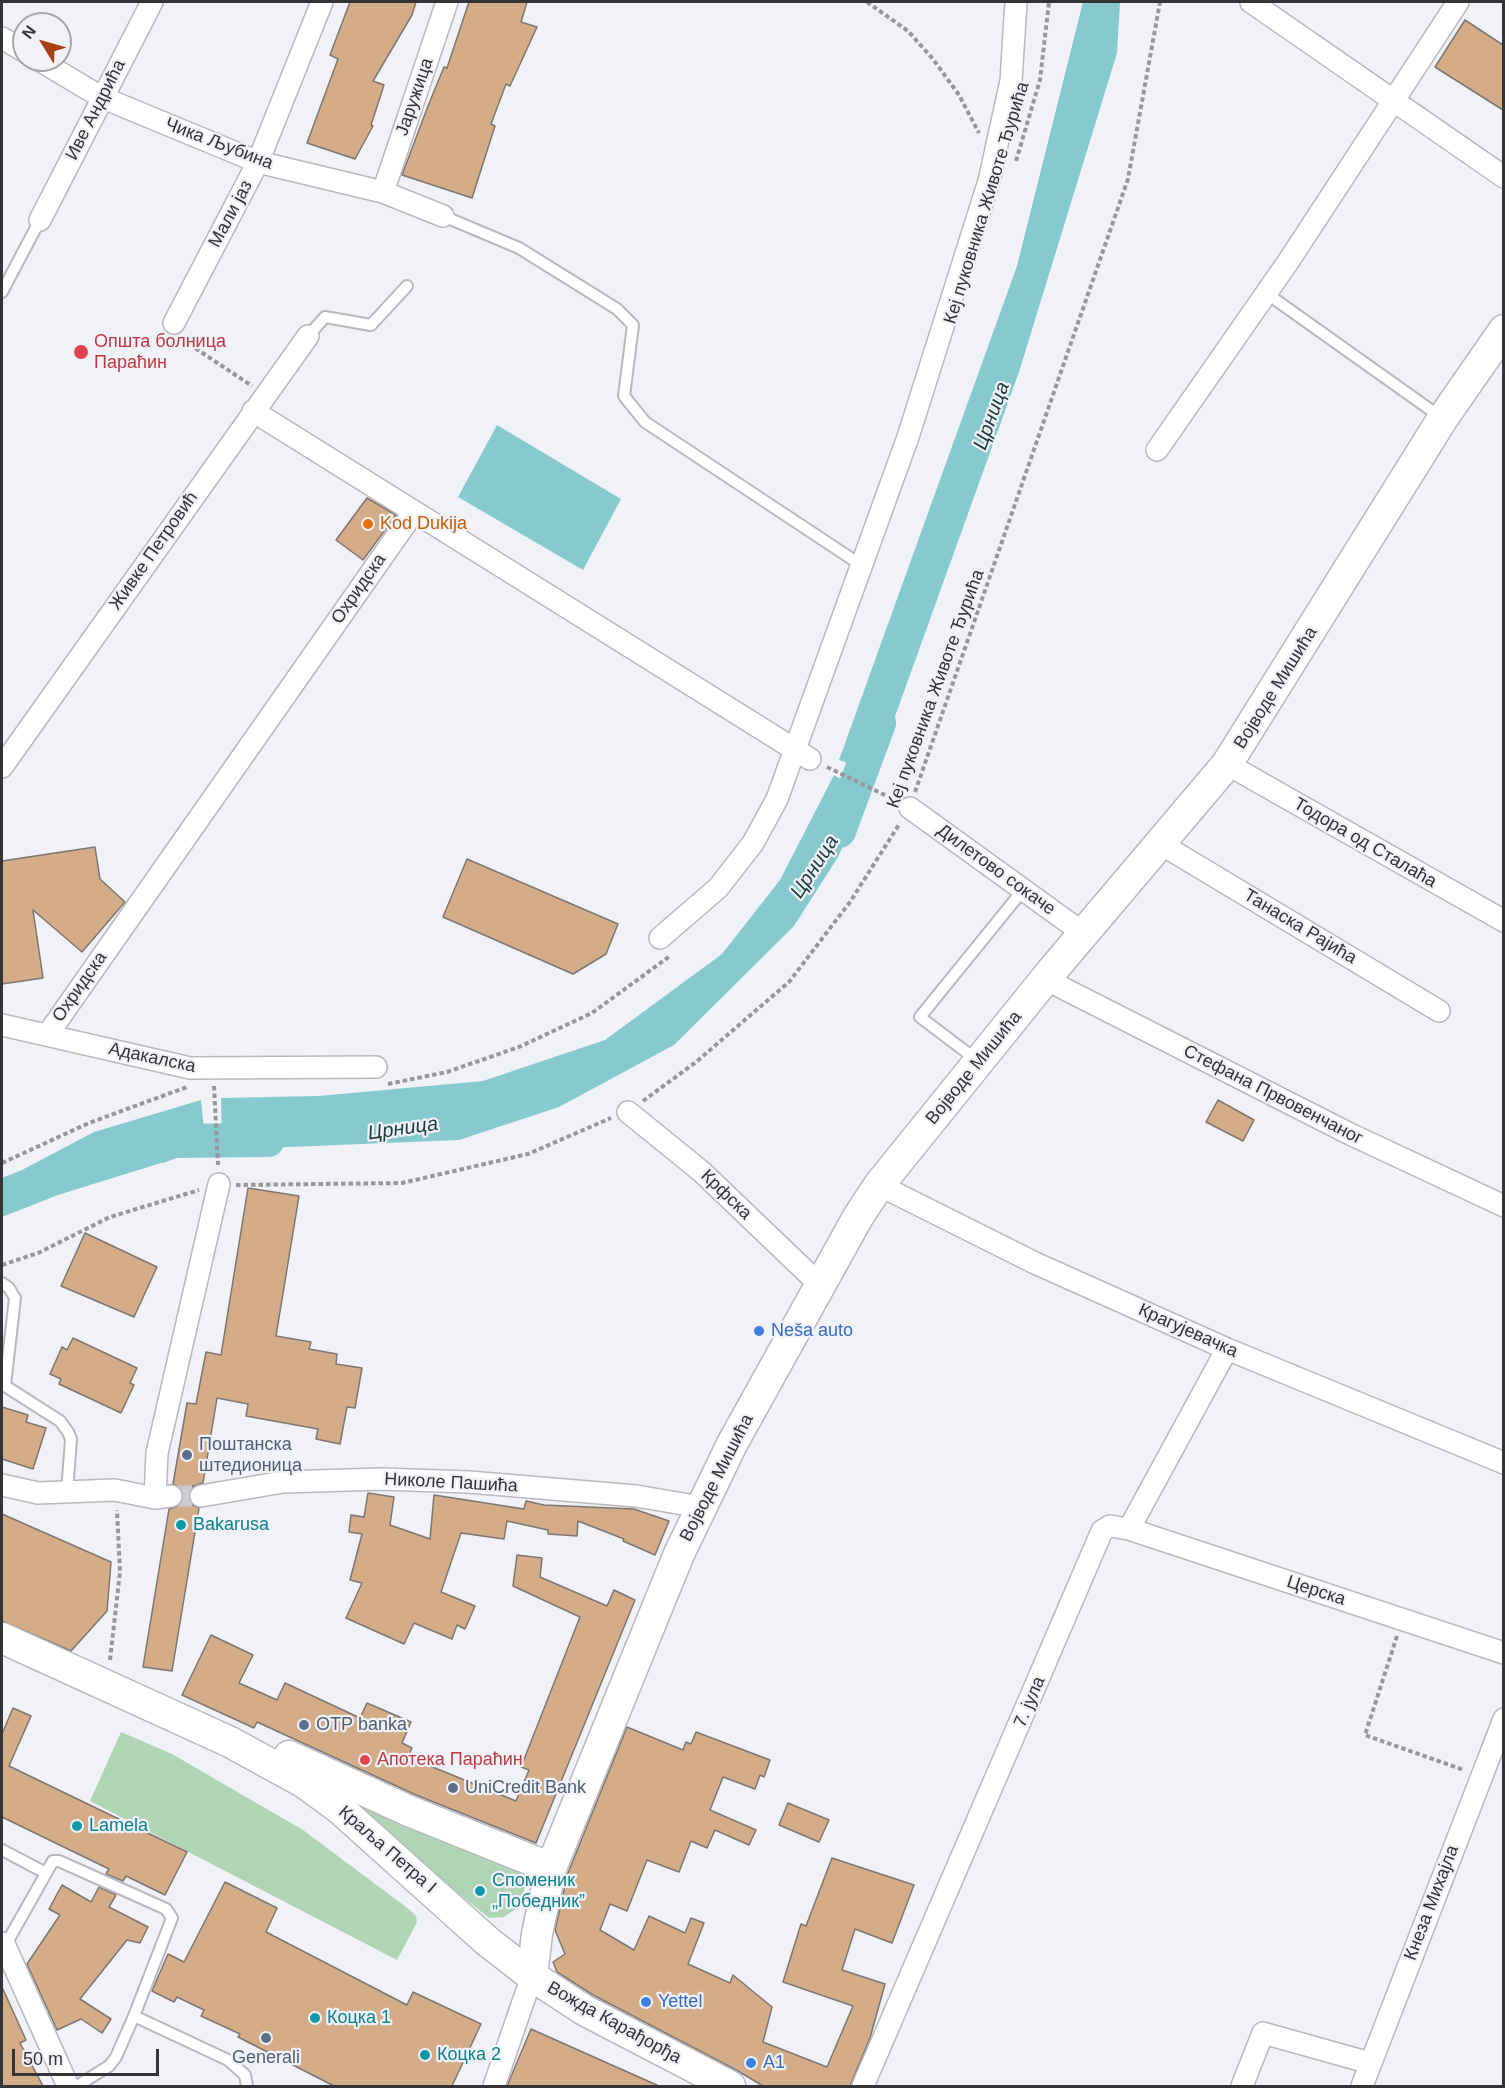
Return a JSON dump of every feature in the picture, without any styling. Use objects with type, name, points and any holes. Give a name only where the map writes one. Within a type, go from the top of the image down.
[{"type":"main road","name":"Војводе Мишића","points":[[550,1868],[635,1658],[700,1507],[819,1284],[879,1185],[1083,933],[1227,764],[1443,418],[1503,330]]},
{"type":"main road","name":"Краља Петра I","points":[[2,1638],[230,1742],[303,1782],[324,1796],[457,1911],[487,1941],[532,1976]]},
{"type":"main road","name":"Краља Петра I","points":[[230,1742],[254,1743],[276,1750],[409,1810],[550,1868]]},
{"type":"main road","name":"Вожда Карађорђа","points":[[550,1868],[537,1934],[532,1976],[584,2010],[730,2086]]},
{"type":"main road","points":[[457,1911],[508,1930],[537,1934]]},
{"type":"street","name":"Иве Андрића","points":[[40,220],[101,97],[152,2]]},
{"type":"street","name":"Мали јаз","points":[[174,323],[258,162],[322,2]]},
{"type":"street","name":"Јаружица","points":[[382,192],[447,2]]},
{"type":"street","points":[[668,945],[718,888],[753,843],[777,799],[809,758],[861,565],[908,437],[989,181],[1011,81],[1016,2]]},
{"type":"street","points":[[1251,2],[1503,177]]},
{"type":"street","points":[[1156,450],[1266,293],[1458,2]]},
{"type":"street","name":"Чика Љубина","points":[[59,72],[101,97],[258,162],[382,192],[443,216]]},
{"type":"street","name":"Живке Петровић","points":[[2,767],[308,336]]},
{"type":"street","points":[[259,403],[413,513],[809,758]]},
{"type":"street","name":"Охридска","points":[[48,1034],[413,513]]},
{"type":"street","name":"Тодора од Сталаћа","points":[[1227,764],[1503,921]]},
{"type":"street","name":"Дилетово сокаче","points":[[910,808],[1083,933]]},
{"type":"street","name":"Танаска Рајића","points":[[1161,844],[1439,1011]]},
{"type":"street","name":"Стефана Првовенчаног","points":[[1045,979],[1350,1134],[1503,1206]]},
{"type":"street","name":"Адакалска","points":[[2,1026],[48,1034],[190,1068],[380,1076]]},
{"type":"street","name":"Крфска","points":[[628,1112],[702,1172],[819,1284]]},
{"type":"street","points":[[2,1485],[38,1492],[115,1490],[163,1497],[157,1453],[219,1184]]},
{"type":"street","name":"Крагујевачка","points":[[879,1185],[1035,1263],[1227,1349],[1503,1463]]},
{"type":"street","points":[[1129,1529],[1227,1349]]},
{"type":"street","name":"Николе Пашића","points":[[201,1496],[283,1482],[381,1479],[479,1483],[636,1496],[700,1507]]},
{"type":"street","name":"7. јула","points":[[862,2086],[1102,1531],[1110,1526],[1129,1529]]},
{"type":"street","name":"Церска","points":[[1129,1529],[1503,1653]]},
{"type":"street","name":"Кнеза Михајла","points":[[1362,2086],[1503,1719]]},
{"type":"street","points":[[4,1944],[68,2086]]},
{"type":"street","points":[[494,2086],[532,1976]]},
{"type":"street","points":[[1242,2086],[1263,2033],[1370,2063]]},
{"type":"lane","points":[[443,216],[519,248],[617,309],[633,325],[624,396],[645,422],[861,565]]},
{"type":"lane","points":[[3,287],[40,220]]},
{"type":"lane","points":[[308,336],[325,317],[371,325],[407,286]]},
{"type":"lane","points":[[1266,293],[1443,418]]},
{"type":"lane","points":[[979,1062],[920,1017],[1023,890]]},
{"type":"lane","points":[[2,1283],[9,1288],[15,1298],[3,1385],[60,1421],[69,1432],[71,1439],[67,1492]]},
{"type":"lane","points":[[2,1850],[44,1872]]},
{"type":"lane","points":[[4,1944],[44,1872],[53,1861],[59,1861],[166,1908],[172,1918],[116,2057],[109,2066],[77,2086]]},
{"type":"lane","points":[[134,2016],[228,2060],[245,2075],[247,2086]]},
{"type":"path","points":[[867,2],[908,31],[933,59],[959,95],[984,140],[996,152]]},
{"type":"path","name":"Кеј пуковника Животе Ђурића","points":[[1012,172],[1040,80],[1049,2]]},
{"type":"path","name":"Кеј пуковника Животе Ђурића","points":[[2,1265],[38,1253],[111,1217],[219,1184],[402,1183],[528,1154],[628,1112],[696,1062],[789,982],[850,902],[910,808],[1128,179],[1160,2]]},
{"type":"path","points":[[174,323],[173,333],[259,403]]},
{"type":"path","points":[[809,758],[910,808]]},
{"type":"path","points":[[380,1076],[447,1072],[550,1033],[592,1013],[643,979],[668,945]]},
{"type":"path","points":[[2,1163],[89,1124],[194,1084]]},
{"type":"path","points":[[219,1184],[211,1085],[224,1085]]},
{"type":"path","points":[[107,1685],[120,1572],[120,1530],[115,1490]]},
{"type":"path","points":[[1397,1634],[1365,1735],[1481,1776]]},
{"type":"green space","points":[[121,1732],[172,1754],[303,1830],[410,1910],[416,1916],[417,1922],[397,1960],[90,1801]]},
{"type":"green space","points":[[330,1790],[514,1867],[522,1876],[525,1886],[520,1906],[504,1917],[489,1918]]},
{"type":"water","points":[[1083,2],[1120,2],[1117,53],[1019,372],[875,772],[839,760],[1017,266]]},
{"type":"water","points":[[497,425],[621,499],[583,570],[458,497]]},
{"type":"water","points":[[834,775],[867,795],[838,857],[794,926],[674,1045],[559,1107],[459,1140],[289,1147],[222,1146],[221,1098],[319,1096],[483,1081],[605,1040],[722,954],[780,880]]},
{"type":"water","points":[[201,1100],[206,1149],[58,1195],[2,1217],[2,1178],[94,1132]]},
{"type":"building","points":[[350,2],[416,2],[412,15],[373,81],[384,85],[371,125],[373,126],[355,159],[307,143],[338,59],[330,55]]},
{"type":"building","points":[[469,2],[527,2],[521,22],[537,27],[510,86],[506,84],[491,124],[495,126],[472,198],[402,175],[444,67],[447,68]]},
{"type":"building","points":[[1465,20],[1503,45],[1503,110],[1435,67]]},
{"type":"building","name":"Kod Dukija","points":[[367,498],[396,515],[363,560],[336,540]]},
{"type":"building","points":[[95,847],[100,879],[125,902],[82,952],[33,910],[43,978],[2,984],[2,861]]},
{"type":"building","points":[[467,859],[618,924],[606,954],[573,974],[443,917]]},
{"type":"building","points":[[1218,1100],[1254,1120],[1243,1141],[1206,1122]]},
{"type":"building","points":[[248,1188],[299,1196],[276,1336],[311,1342],[309,1349],[337,1354],[336,1364],[362,1368],[355,1408],[347,1407],[340,1444],[316,1439],[318,1429],[246,1416],[248,1404],[217,1398],[203,1483],[193,1486],[189,1492],[191,1504],[199,1508],[172,1671],[143,1667],[169,1509],[178,1506],[183,1500],[181,1489],[173,1484],[187,1403],[196,1404],[206,1352],[221,1355]]},
{"type":"building","points":[[85,1233],[157,1267],[134,1317],[61,1286]]},
{"type":"building","points":[[73,1338],[137,1368],[130,1383],[134,1385],[121,1413],[59,1384],[61,1379],[50,1374],[62,1347],[67,1350]]},
{"type":"building","points":[[2,1407],[28,1415],[26,1422],[46,1428],[33,1469],[2,1459]]},
{"type":"building","points":[[368,1493],[394,1497],[390,1525],[430,1539],[434,1495],[524,1509],[526,1501],[544,1505],[634,1509],[669,1521],[655,1555],[623,1541],[624,1539],[578,1521],[577,1536],[548,1534],[548,1530],[507,1521],[504,1539],[461,1533],[441,1592],[475,1606],[465,1629],[457,1625],[452,1639],[414,1623],[404,1644],[346,1618],[362,1583],[350,1580],[362,1534],[349,1532],[351,1515],[364,1517]]},
{"type":"building","points":[[2,1514],[111,1562],[107,1611],[71,1651],[2,1621]]},
{"type":"building","points":[[517,1555],[542,1558],[540,1577],[607,1606],[614,1590],[635,1600],[536,1843],[416,1795],[257,1722],[254,1728],[182,1695],[211,1635],[253,1655],[239,1683],[277,1700],[285,1683],[360,1718],[367,1703],[411,1722],[402,1743],[412,1748],[408,1757],[516,1801],[529,1770],[521,1767],[580,1617],[513,1586]]},
{"type":"building","name":"Lamela","points":[[13,1708],[31,1716],[9,1766],[187,1852],[165,1895],[126,1876],[123,1881],[106,1874],[109,1869],[2,1817],[2,1734]]},
{"type":"building","points":[[627,1727],[683,1750],[686,1742],[691,1744],[696,1732],[770,1760],[764,1777],[760,1775],[755,1789],[723,1777],[710,1810],[756,1830],[749,1845],[715,1830],[707,1848],[691,1841],[679,1872],[647,1860],[627,1911],[610,1904],[600,1930],[634,1950],[649,1916],[685,1933],[691,1918],[704,1923],[688,1964],[730,1983],[733,1975],[772,2007],[763,2042],[827,2067],[853,2006],[783,1982],[801,1924],[806,1926],[832,1858],[914,1885],[892,1943],[855,1929],[842,1970],[885,1984],[870,2038],[850,2086],[763,2086],[593,1995],[557,1972],[553,1962],[565,1954],[555,1930],[568,1873]]},
{"type":"building","points":[[788,1803],[829,1820],[819,1842],[779,1825]]},
{"type":"building","points":[[225,1882],[277,1908],[266,1932],[407,2005],[413,1992],[481,2024],[452,2086],[334,2086],[238,2037],[240,2034],[201,2016],[204,2010],[177,1997],[174,2002],[152,1991],[168,1954],[184,1962]]},
{"type":"building","points":[[62,1885],[91,1902],[99,1887],[116,1895],[109,1907],[148,1927],[140,1943],[127,1940],[80,1999],[111,2019],[102,2033],[81,2019],[57,2030],[27,1964],[60,1915],[49,1909]]},
{"type":"building","points":[[2,1987],[26,2040],[20,2043],[43,2086],[2,2086]]},
{"type":"building","points":[[531,2029],[605,2062],[659,2086],[507,2086]]},
{"type":"waterway","name":"Црница","points":[[839,831],[879,723]]},
{"type":"waterway","name":"Црница","points":[[160,1146],[172,1141],[268,1140]]},
{"type":"tunnel","points":[[171,1496],[201,1496]]},
{"type":"place","name":"Општа болница Параћин","points":[[81,352]]},
{"type":"place","name":"Kod Dukija","points":[[368,524]]},
{"type":"place","name":"Neša auto","points":[[759,1331]]},
{"type":"place","name":"Поштанска штедионица","points":[[187,1455]]},
{"type":"place","name":"Bakarusa","points":[[181,1525]]},
{"type":"place","name":"OTP banka","points":[[304,1725]]},
{"type":"place","name":"Апотека Параћин","points":[[365,1760]]},
{"type":"place","name":"UniCredit Bank","points":[[453,1788]]},
{"type":"place","name":"Lamela","points":[[77,1826]]},
{"type":"place","name":"Споменик „Победник”","points":[[480,1891]]},
{"type":"place","name":"Yettel","points":[[646,2002]]},
{"type":"place","name":"Коцка 1","points":[[315,2018]]},
{"type":"place","name":"Generali","points":[[266,2038]]},
{"type":"place","name":"Коцка 2","points":[[425,2055]]},
{"type":"place","name":"A1","points":[[751,2063]]}]
